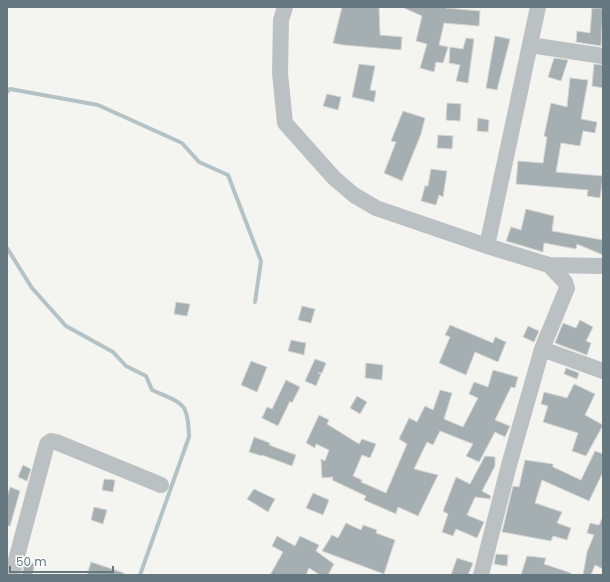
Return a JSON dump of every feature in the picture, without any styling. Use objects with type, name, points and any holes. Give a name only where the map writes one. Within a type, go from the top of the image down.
[{"type":"street","points":[[285,7],[281,20],[280,73],[285,123],[334,178],[354,195],[376,208],[487,246],[549,265],[603,266]]},
{"type":"street","points":[[487,246],[538,7]]},
{"type":"street","points":[[530,45],[603,56]]},
{"type":"street","points":[[481,575],[509,465],[542,349],[567,288],[565,282],[549,265]]},
{"type":"street","points":[[542,349],[603,371]]},
{"type":"street","points":[[12,575],[47,444],[56,442],[161,485]]},
{"type":"building","points":[[342,7],[379,7],[380,35],[402,37],[401,50],[333,43]]},
{"type":"building","points":[[402,7],[446,7],[480,11],[479,26],[444,23],[439,45],[448,47],[443,63],[436,62],[434,72],[420,68],[427,44],[416,41],[422,16]]},
{"type":"building","points":[[592,8],[603,8],[601,46],[576,42],[577,31],[590,33]]},
{"type":"building","points":[[495,36],[510,39],[497,90],[486,88]]},
{"type":"building","points":[[466,38],[474,39],[468,83],[456,81],[460,65],[449,63],[450,47],[463,49]]},
{"type":"building","points":[[554,58],[568,60],[561,81],[548,77]]},
{"type":"building","points":[[359,64],[375,66],[370,90],[376,91],[374,102],[352,97]]},
{"type":"building","points":[[594,64],[603,65],[603,88],[592,86]]},
{"type":"building","points":[[570,78],[588,80],[581,119],[597,122],[595,133],[583,131],[580,146],[561,143],[556,172],[603,176],[600,198],[587,196],[588,190],[516,184],[518,161],[543,163],[547,137],[544,136],[551,103],[567,107]]},
{"type":"building","points":[[327,94],[341,97],[338,110],[323,106]]},
{"type":"building","points":[[447,103],[461,104],[460,121],[446,120]]},
{"type":"building","points":[[403,111],[425,118],[421,134],[402,181],[384,173],[396,142],[391,141]]},
{"type":"building","points":[[478,118],[489,120],[488,132],[477,131]]},
{"type":"building","points":[[438,135],[453,136],[452,149],[437,148]]},
{"type":"building","points":[[431,169],[447,171],[443,197],[439,195],[436,205],[421,201],[425,186],[428,186]]},
{"type":"building","points":[[526,209],[554,216],[552,231],[603,240],[603,255],[577,244],[576,249],[544,243],[543,252],[506,241],[511,227],[521,230]]},
{"type":"building","points":[[176,302],[190,304],[187,316],[174,314]]},
{"type":"building","points":[[302,306],[315,309],[311,323],[298,320]]},
{"type":"building","points":[[580,320],[593,327],[586,341],[591,343],[587,355],[555,343],[563,323],[576,328]]},
{"type":"building","points":[[450,325],[493,343],[495,337],[506,342],[498,362],[475,352],[466,375],[439,363],[450,337],[445,335]]},
{"type":"building","points":[[528,326],[539,331],[534,342],[523,337]]},
{"type":"building","points":[[291,340],[306,343],[304,355],[288,351]]},
{"type":"building","points":[[315,359],[326,363],[322,373],[318,373],[321,374],[316,386],[305,381]]},
{"type":"building","points":[[251,361],[267,367],[257,392],[241,385]]},
{"type":"building","points":[[366,363],[383,365],[382,380],[365,378]]},
{"type":"building","points":[[566,368],[579,373],[577,379],[564,374]]},
{"type":"building","points":[[493,370],[518,377],[515,388],[511,387],[495,420],[510,426],[505,437],[495,432],[479,462],[466,456],[473,444],[440,431],[433,445],[427,442],[414,469],[438,475],[418,516],[398,507],[396,514],[364,500],[366,496],[332,480],[333,477],[322,478],[321,459],[325,461],[329,450],[316,444],[315,448],[306,443],[319,415],[329,420],[327,424],[359,444],[362,439],[376,444],[370,458],[362,455],[353,476],[362,480],[361,482],[386,493],[407,444],[399,439],[409,418],[417,422],[425,406],[433,410],[440,390],[452,393],[444,419],[463,427],[478,398],[469,394],[474,382],[488,387]]},
{"type":"building","points":[[286,380],[300,387],[292,403],[290,401],[278,426],[262,418],[267,407],[272,409]]},
{"type":"building","points":[[574,384],[595,394],[585,415],[603,425],[586,456],[572,451],[578,433],[543,422],[548,406],[541,404],[544,392],[567,398]]},
{"type":"building","points":[[357,396],[367,402],[360,414],[350,408]]},
{"type":"building","points":[[254,437],[270,443],[269,445],[296,455],[292,466],[249,452]]},
{"type":"building","points":[[595,451],[603,454],[603,472],[589,501],[542,480],[535,503],[562,512],[557,523],[571,528],[567,540],[553,536],[551,541],[502,532],[513,486],[519,487],[525,460],[553,464],[553,467],[581,480]]},
{"type":"building","points":[[485,456],[495,457],[495,466],[482,491],[491,496],[490,499],[475,497],[467,515],[484,522],[477,538],[456,529],[453,536],[442,532],[448,514],[443,511],[456,477],[470,484]]},
{"type":"building","points":[[23,465],[31,469],[27,481],[18,477]]},
{"type":"building","points":[[104,479],[115,480],[113,492],[102,490]]},
{"type":"building","points":[[10,487],[20,491],[10,526],[7,526],[7,497]]},
{"type":"building","points":[[254,489],[275,499],[268,512],[247,499]]},
{"type":"building","points":[[313,493],[329,500],[323,515],[306,508]]},
{"type":"building","points":[[94,507],[107,510],[103,524],[91,520]]},
{"type":"building","points":[[603,516],[603,569],[595,565],[591,575],[583,575],[587,552],[594,535],[587,533],[590,523],[599,525]]},
{"type":"building","points":[[346,523],[361,530],[363,525],[377,530],[376,533],[395,540],[384,574],[322,551],[332,535],[338,538]]},
{"type":"building","points":[[277,536],[295,546],[300,536],[319,545],[316,551],[334,564],[328,575],[320,575],[309,568],[306,575],[270,575],[283,552],[272,546]]},
{"type":"building","points":[[496,554],[508,555],[507,566],[494,564]]},
{"type":"building","points":[[527,556],[546,558],[544,564],[571,573],[570,575],[521,575]]},
{"type":"building","points":[[457,558],[473,563],[468,575],[451,575]]},
{"type":"building","points":[[25,561],[35,564],[32,575],[22,575]]},
{"type":"building","points":[[91,562],[124,573],[123,575],[87,575]]},
{"type":"waterway","points":[[7,92],[10,89],[98,105],[182,143],[199,162],[228,175],[261,261],[255,302]]},
{"type":"waterway","points":[[7,248],[32,288],[66,326],[113,352],[126,366],[146,376],[152,390],[171,398],[182,405],[185,410],[189,437],[140,575]]}]
